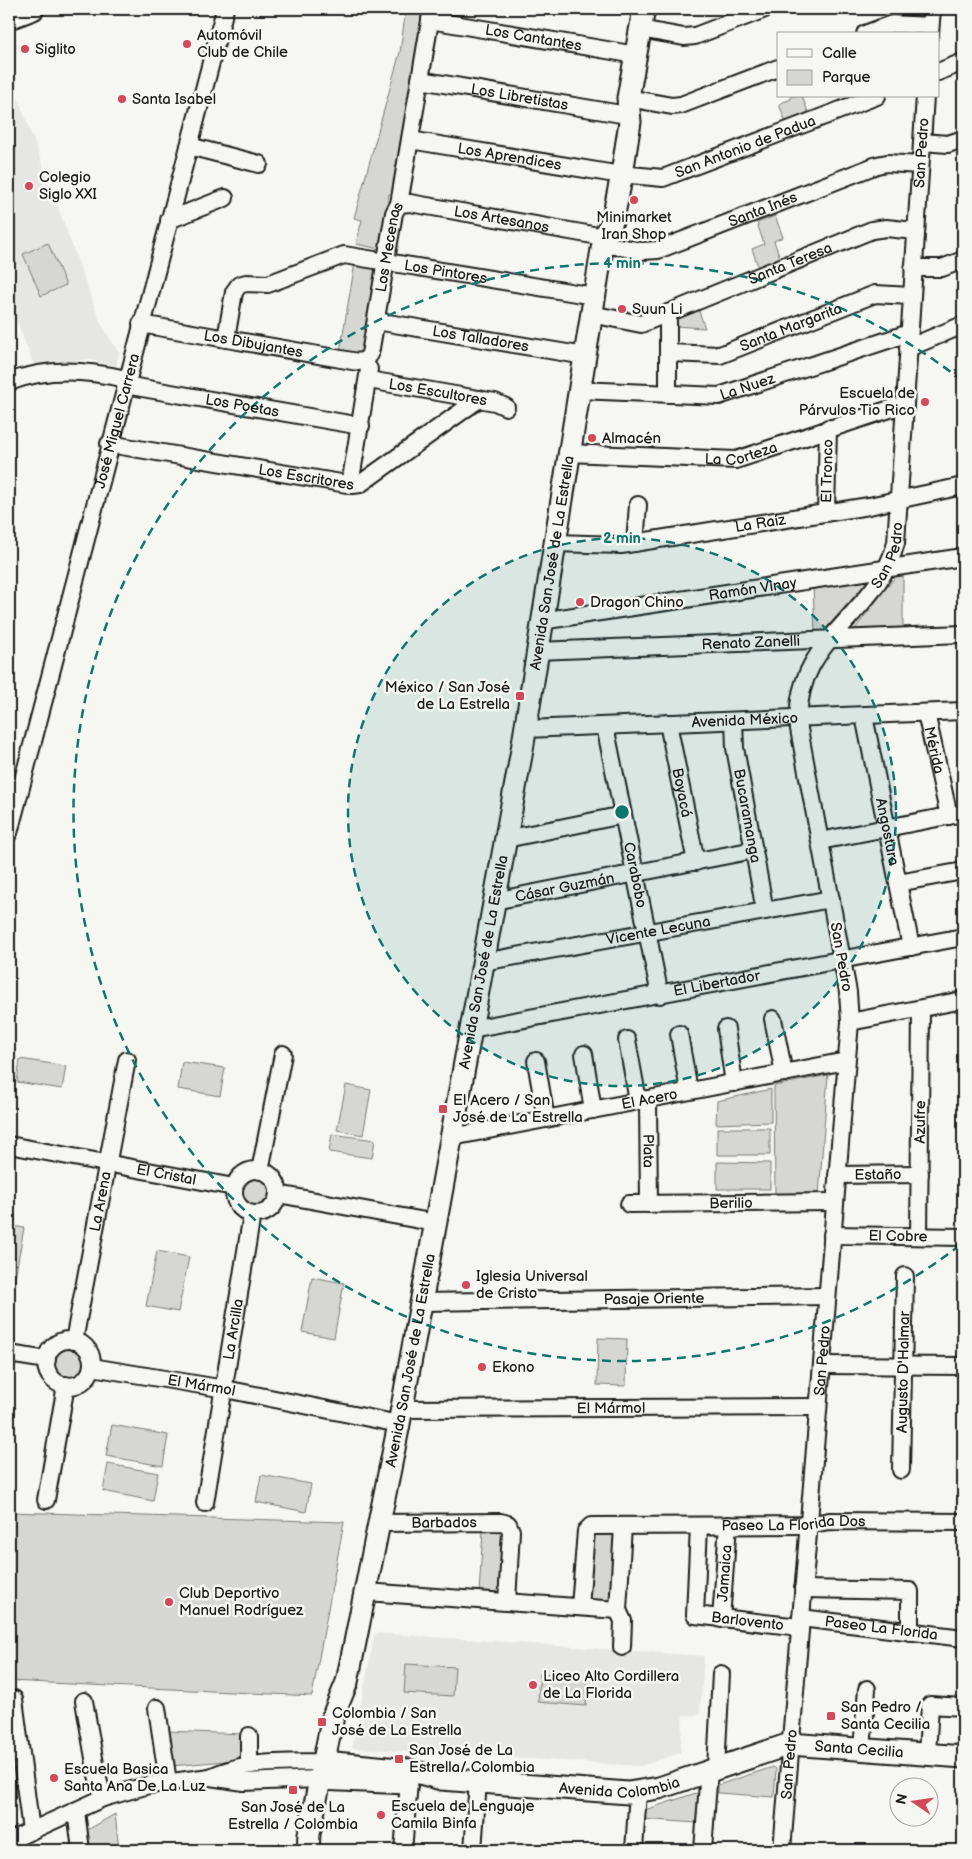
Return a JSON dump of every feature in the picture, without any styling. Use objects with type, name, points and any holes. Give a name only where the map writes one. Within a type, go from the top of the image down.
[{"type":"main road","points":[[9,18],[33,9]]},
{"type":"main road","name":"Avenida San José de La Estrella","points":[[308,1850],[309,1834],[347,1714],[347,1682],[401,1417],[526,729],[568,453],[604,240],[613,219],[615,174],[630,122],[624,106],[642,19]]},
{"type":"main road","name":"Santa Cecilia","points":[[790,1744],[963,1757]]},
{"type":"main road","name":"Avenida Colombia","points":[[329,1771],[409,1770],[441,1779],[638,1792],[659,1788],[790,1744]]},
{"type":"main road","name":"Avenida San José de La Estrella","points":[[317,1850],[323,1836],[329,1771]]},
{"type":"main road","name":"Avenida Colombia","points":[[329,1771],[410,1784],[441,1779]]},
{"type":"street","name":"José Miguel Carrera","points":[[9,832],[125,382],[225,9]]},
{"type":"street","points":[[642,19],[684,37],[694,36],[765,9]]},
{"type":"street","points":[[871,32],[892,24],[930,30],[932,9]]},
{"type":"street","name":"Los Cantantes","points":[[431,14],[636,55]]},
{"type":"street","name":"Los Mecenas","points":[[350,485],[368,380],[369,370],[366,360],[370,354],[394,213],[399,204],[431,14]]},
{"type":"street","points":[[940,71],[963,62]]},
{"type":"street","name":"Los Libretistas","points":[[420,80],[624,106],[672,106],[681,105],[777,68]]},
{"type":"street","name":"San Antonio de Padua","points":[[615,174],[659,178],[670,177],[872,98]]},
{"type":"street","name":"San Pedro","points":[[782,1850],[850,1022],[848,992],[798,718],[808,671],[814,658],[877,586],[888,568],[896,543],[925,98]]},
{"type":"street","points":[[922,142],[948,144],[963,139]]},
{"type":"street","name":"Los Aprendices","points":[[410,140],[615,174]]},
{"type":"street","points":[[189,146],[259,164]]},
{"type":"street","name":"Santa Inés","points":[[604,240],[642,250],[658,250],[877,165],[887,163],[920,165]]},
{"type":"street","points":[[169,220],[225,198]]},
{"type":"street","name":"Los Artesanos","points":[[399,204],[410,203],[604,240]]},
{"type":"street","name":"Santa Teresa","points":[[593,305],[641,324],[872,230],[886,228],[915,231]]},
{"type":"street","name":"Los Pintores","points":[[226,339],[234,292],[239,285],[246,283],[268,284],[344,255],[593,305]]},
{"type":"street","points":[[913,268],[942,268],[963,260]]},
{"type":"street","name":"Santa Margarita","points":[[668,353],[720,355],[875,294],[911,296]]},
{"type":"street","points":[[668,313],[668,394]]},
{"type":"street","name":"Los Talladores","points":[[376,321],[585,356]]},
{"type":"street","name":"Los Dibujantes","points":[[141,324],[358,362],[366,360]]},
{"type":"street","name":"La Nuez","points":[[579,390],[719,396],[963,325]]},
{"type":"street","name":"Los Poetas","points":[[9,382],[31,375],[55,371],[85,371],[125,382],[360,426]]},
{"type":"street","name":"Los Escultores","points":[[368,380],[499,403],[506,407]]},
{"type":"street","name":"Los Escritores","points":[[109,444],[350,485],[360,484],[479,400]]},
{"type":"street","name":"La Corteza","points":[[568,453],[736,460],[905,404]]},
{"type":"street","name":"El Tronco","points":[[826,513],[828,428]]},
{"type":"street","name":"La Raíz","points":[[554,543],[621,545],[826,513],[963,486]]},
{"type":"street","points":[[634,543],[638,505]]},
{"type":"street","name":"Ramón Vinay","points":[[542,621],[963,557]]},
{"type":"street","name":"Renato Zanelli","points":[[537,651],[963,634]]},
{"type":"street","name":"Avenida México","points":[[526,729],[963,712]]},
{"type":"street","name":"Mérida","points":[[926,713],[956,815]]},
{"type":"street","name":"Angostura","points":[[864,716],[911,946]]},
{"type":"street","name":"Bucaramanga","points":[[734,721],[733,737],[765,911]]},
{"type":"street","name":"Boyacá","points":[[668,723],[696,862]]},
{"type":"street","name":"Carabobo","points":[[605,726],[660,995]]},
{"type":"street","points":[[506,839],[623,815]]},
{"type":"street","points":[[820,841],[956,815]]},
{"type":"street","name":"Cásar Guzmán","points":[[494,901],[754,850]]},
{"type":"street","points":[[898,883],[963,871]]},
{"type":"street","name":"Vicente Lecuna","points":[[483,962],[831,899]]},
{"type":"street","name":"El Libertador","points":[[471,1030],[963,936]]},
{"type":"street","points":[[850,1022],[963,1000]]},
{"type":"street","name":"Azufre","points":[[919,1236],[921,1009]]},
{"type":"street","points":[[773,1019],[784,1073]]},
{"type":"street","points":[[726,1029],[734,1083]]},
{"type":"street","points":[[678,1034],[689,1091]]},
{"type":"street","name":"Plata","points":[[627,1040],[643,1100],[649,1204]]},
{"type":"street","points":[[260,1171],[283,1054]]},
{"type":"street","points":[[584,1054],[593,1110]]},
{"type":"street","name":"La Arena","points":[[74,1341],[127,1060]]},
{"type":"street","points":[[536,1061],[546,1118]]},
{"type":"street","name":"El Acero","points":[[452,1137],[846,1061]]},
{"type":"street","name":"El Cristal","points":[[9,1145],[234,1187]]},
{"type":"street","points":[[260,1171],[270,1175],[275,1180],[278,1194],[272,1208],[260,1214],[252,1214],[240,1208],[236,1202],[234,1187],[242,1175],[248,1172],[260,1171]]},
{"type":"street","name":"Estaño","points":[[837,1175],[920,1174]]},
{"type":"street","points":[[278,1194],[436,1223]]},
{"type":"street","name":"Berilio","points":[[629,1204],[835,1202]]},
{"type":"street","name":"La Arcilla","points":[[205,1503],[252,1214]]},
{"type":"street","name":"El Cobre","points":[[832,1235],[963,1237]]},
{"type":"street","name":"Augusto D'Halmar","points":[[901,1470],[904,1276]]},
{"type":"street","name":"Pasaje Oriente","points":[[422,1302],[827,1296]]},
{"type":"street","points":[[74,1341],[88,1351],[92,1367],[84,1380],[77,1384],[66,1385],[55,1381],[50,1375],[47,1360],[49,1353],[58,1343],[74,1341]]},
{"type":"street","points":[[9,1354],[47,1360]]},
{"type":"street","points":[[822,1365],[963,1366]]},
{"type":"street","name":"El Mármol","points":[[92,1367],[401,1417],[818,1407]]},
{"type":"street","points":[[46,1500],[66,1385]]},
{"type":"street","name":"Paseo La Florida Dos","points":[[580,1608],[586,1529],[590,1526],[808,1525],[829,1521],[963,1522]]},
{"type":"street","name":"Barbados","points":[[379,1523],[501,1522],[508,1524],[511,1531],[507,1602]]},
{"type":"street","points":[[622,1647],[623,1621],[618,1610],[623,1526]]},
{"type":"street","name":"Jamaica","points":[[695,1615],[699,1526]]},
{"type":"street","name":"Jamaica","points":[[721,1619],[728,1526]]},
{"type":"street","points":[[803,1589],[910,1591],[910,1632]]},
{"type":"street","points":[[366,1592],[618,1610]]},
{"type":"street","name":"Barlovento","points":[[695,1615],[721,1619],[800,1623]]},
{"type":"street","name":"Paseo La Florida","points":[[800,1623],[963,1638]]},
{"type":"street","points":[[704,1850],[721,1674]]},
{"type":"street","points":[[862,1749],[867,1689]]},
{"type":"street","points":[[14,1698],[31,1832]]},
{"type":"street","points":[[84,1701],[103,1798]]},
{"type":"street","points":[[927,1754],[930,1705],[963,1708]]},
{"type":"street","points":[[157,1708],[168,1782]]},
{"type":"street","points":[[249,1736],[249,1764]]},
{"type":"street","name":"Avenida Colombia","points":[[210,1777],[224,1770],[249,1764],[329,1771]]},
{"type":"street","name":"Avenida Colombia","points":[[9,1841],[103,1798],[127,1790],[168,1782],[210,1777],[244,1782],[329,1771]]},
{"type":"street","points":[[473,1850],[478,1782]]},
{"type":"street","points":[[403,1850],[410,1784]]},
{"type":"street","points":[[634,1850],[638,1792]]},
{"type":"street","points":[[76,1811],[81,1850]]},
{"type":"shaded area","name":"Colegio Siglo XXI","points":[[9,73],[100,322],[119,353],[116,366],[86,359],[35,369],[9,299]]},
{"type":"shaded area","name":"Liceo Alto Cordillera de La Florida","points":[[375,1633],[704,1656],[700,1715],[683,1715],[680,1753],[641,1766],[352,1748]]},
{"type":"green space","points":[[406,9],[426,9],[394,194],[389,194],[380,249],[356,244],[362,220],[354,218],[400,52]]},
{"type":"green space","points":[[803,98],[810,117],[787,126],[779,104],[791,99]]},
{"type":"green space","points":[[775,216],[783,237],[774,241],[782,263],[760,272],[752,249],[764,244],[757,223]]},
{"type":"green space","points":[[48,243],[66,285],[41,296],[23,254]]},
{"type":"green space","points":[[355,263],[378,267],[362,355],[340,351]]},
{"type":"green space","points":[[697,306],[705,328],[674,326],[673,314]]},
{"type":"green space","points":[[875,573],[821,634],[815,634],[813,585]]},
{"type":"green space","points":[[896,576],[903,576],[903,632],[850,635]]},
{"type":"green space","points":[[20,1059],[66,1066],[62,1089],[17,1082]]},
{"type":"green space","points":[[182,1062],[225,1068],[220,1096],[178,1089]]},
{"type":"green space","points":[[828,1075],[819,1195],[775,1195],[774,1086]]},
{"type":"green space","points":[[346,1085],[371,1090],[363,1135],[337,1130]]},
{"type":"green space","points":[[771,1089],[771,1122],[716,1124],[717,1101]]},
{"type":"green space","points":[[717,1128],[770,1128],[770,1155],[717,1155]]},
{"type":"green space","points":[[332,1134],[375,1140],[372,1158],[329,1152]]},
{"type":"green space","points":[[717,1162],[770,1163],[770,1189],[717,1189]]},
{"type":"green space","points":[[255,1175],[267,1180],[272,1192],[267,1204],[255,1209],[243,1204],[238,1192],[243,1180]]},
{"type":"green space","points":[[9,1225],[24,1228],[14,1283],[9,1282]]},
{"type":"green space","points":[[157,1251],[189,1257],[178,1312],[146,1306]]},
{"type":"green space","points":[[312,1277],[344,1283],[334,1338],[302,1332]]},
{"type":"green space","points":[[598,1338],[627,1339],[626,1386],[597,1385]]},
{"type":"green space","points":[[69,1344],[82,1350],[88,1363],[82,1376],[69,1382],[56,1376],[50,1363],[56,1350]]},
{"type":"green space","points":[[112,1425],[168,1435],[163,1466],[106,1456]]},
{"type":"green space","points":[[108,1464],[158,1473],[153,1501],[103,1491]]},
{"type":"green space","points":[[261,1475],[311,1484],[306,1512],[256,1502]]},
{"type":"green space","name":"Club Deportivo Manuel Rodríguez","points":[[9,1512],[344,1522],[312,1696],[9,1681]]},
{"type":"green space","points":[[498,1529],[505,1535],[501,1589],[497,1594],[479,1593],[483,1531]]},
{"type":"green space","points":[[590,1532],[619,1534],[613,1605],[584,1603]]},
{"type":"green space","points":[[406,1664],[455,1667],[453,1696],[404,1693]]},
{"type":"green space","points":[[540,1673],[588,1677],[586,1706],[538,1702]]},
{"type":"green space","points":[[165,1731],[244,1734],[246,1759],[171,1766]]},
{"type":"green space","points":[[773,1767],[776,1769],[774,1797],[718,1793],[718,1785]]},
{"type":"green space","points":[[696,1793],[699,1796],[697,1823],[641,1819],[642,1811]]},
{"type":"green space","points":[[115,1814],[119,1850],[86,1850],[84,1832]]},
{"type":"place","name":"Automóvil Club de Chile","points":[[187,44]]},
{"type":"place","name":"Siglito","points":[[25,49]]},
{"type":"place","name":"Santa Isabel","points":[[122,99]]},
{"type":"place","name":"Colegio Siglo XXI","points":[[29,186]]},
{"type":"place","name":"Minimarket Iran Shop","points":[[634,200]]},
{"type":"place","name":"Suun Li","points":[[622,309]]},
{"type":"place","name":"Escuela de Párvulos Tio Rico","points":[[925,402]]},
{"type":"place","name":"Almacén","points":[[592,438]]},
{"type":"place","name":"Dragon Chino","points":[[580,602]]},
{"type":"place","name":"México / San José de La Estrella","points":[[520,696]]},
{"type":"place","name":"El Acero / San José de La Estrella","points":[[443,1109]]},
{"type":"place","name":"Iglesia Universal de Cristo","points":[[466,1285]]},
{"type":"place","name":"Ekono","points":[[482,1367]]},
{"type":"place","name":"Club Deportivo Manuel Rodríguez","points":[[169,1602]]},
{"type":"place","name":"Liceo Alto Cordillera de La Florida","points":[[533,1685]]},
{"type":"place","name":"San Pedro / Santa Cecilia","points":[[831,1716]]},
{"type":"place","name":"Colombia / San José de La Estrella","points":[[322,1722]]},
{"type":"place","name":"San José de La Estrella/ Colombia","points":[[399,1759]]},
{"type":"place","name":"Escuela Basica Santa Ana De La Luz","points":[[54,1778]]},
{"type":"place","name":"San José de La Estrella / Colombia","points":[[293,1790]]},
{"type":"place","name":"Escuela de Lenguaje Camila Binfa","points":[[381,1815]]}]
